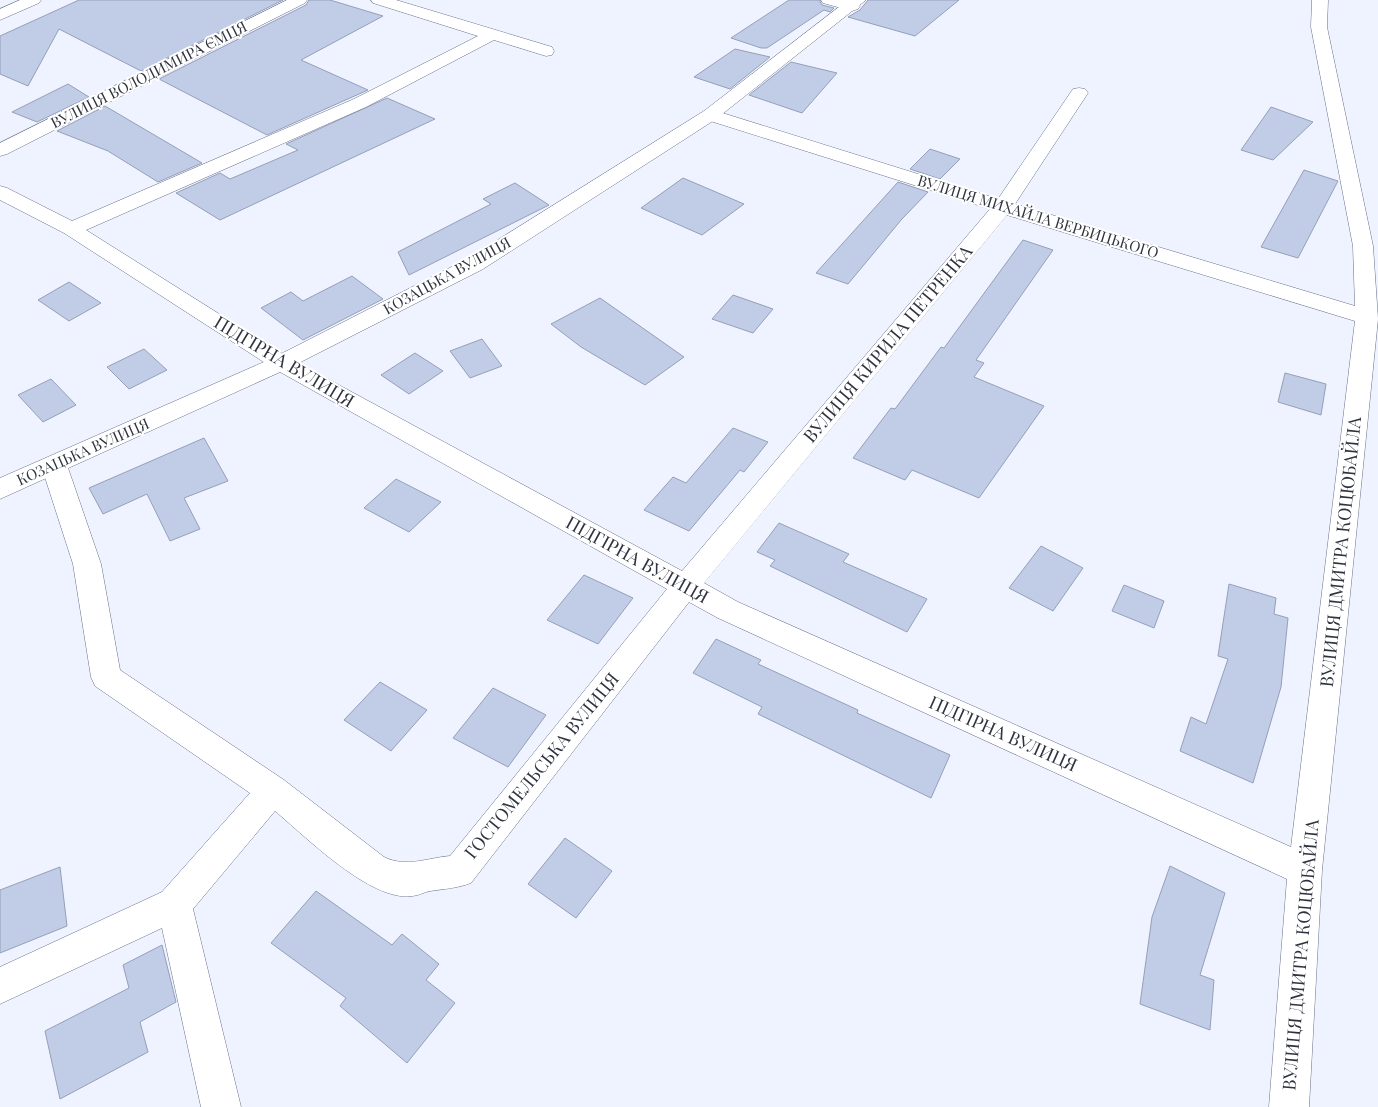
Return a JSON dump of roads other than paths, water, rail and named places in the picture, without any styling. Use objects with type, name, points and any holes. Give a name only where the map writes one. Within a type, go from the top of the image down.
[{"type":"street","points":[[0,15],[34,0]]},
{"type":"street","name":"ВУЛИЦЯ ВОЛОДИМИРА ЄМЦЯ","points":[[0,150],[299,0]]},
{"type":"street","points":[[379,0],[546,51]]},
{"type":"street","points":[[828,0],[855,3]]},
{"type":"street","name":"ВУЛИЦЯ ДМИТРА КОЦЮБАЙЛА","points":[[1288,1107],[1305,870],[1367,317],[1363,246],[1319,27],[1320,0]]},
{"type":"street","name":"КОЗАЦЬКА ВУЛИЦЯ","points":[[0,489],[281,363],[475,264],[710,115],[855,3]]},
{"type":"street","points":[[71,229],[360,103],[492,35]]},
{"type":"street","name":"ВУЛИЦЯ КИРИЛА ПЕТРЕНКА","points":[[685,587],[1003,207],[1079,93]]},
{"type":"street","name":"ВУЛИЦЯ МИХАЙЛА ВЕРБИЦЬКОГО","points":[[710,115],[1003,207],[1367,317]]},
{"type":"street","name":"ПІДГІРНА ВУЛИЦЯ","points":[[0,192],[71,229],[281,363],[728,610],[1305,870]]},
{"type":"street","name":"ГОСТОМЕЛЬСЬКА ВУЛИЦЯ","points":[[54,465],[87,564],[106,677],[273,790],[372,869],[389,877],[412,880],[424,875],[459,871],[685,587]]},
{"type":"street","points":[[0,986],[174,904],[273,790]]},
{"type":"street","points":[[174,904],[221,1107]]}]
